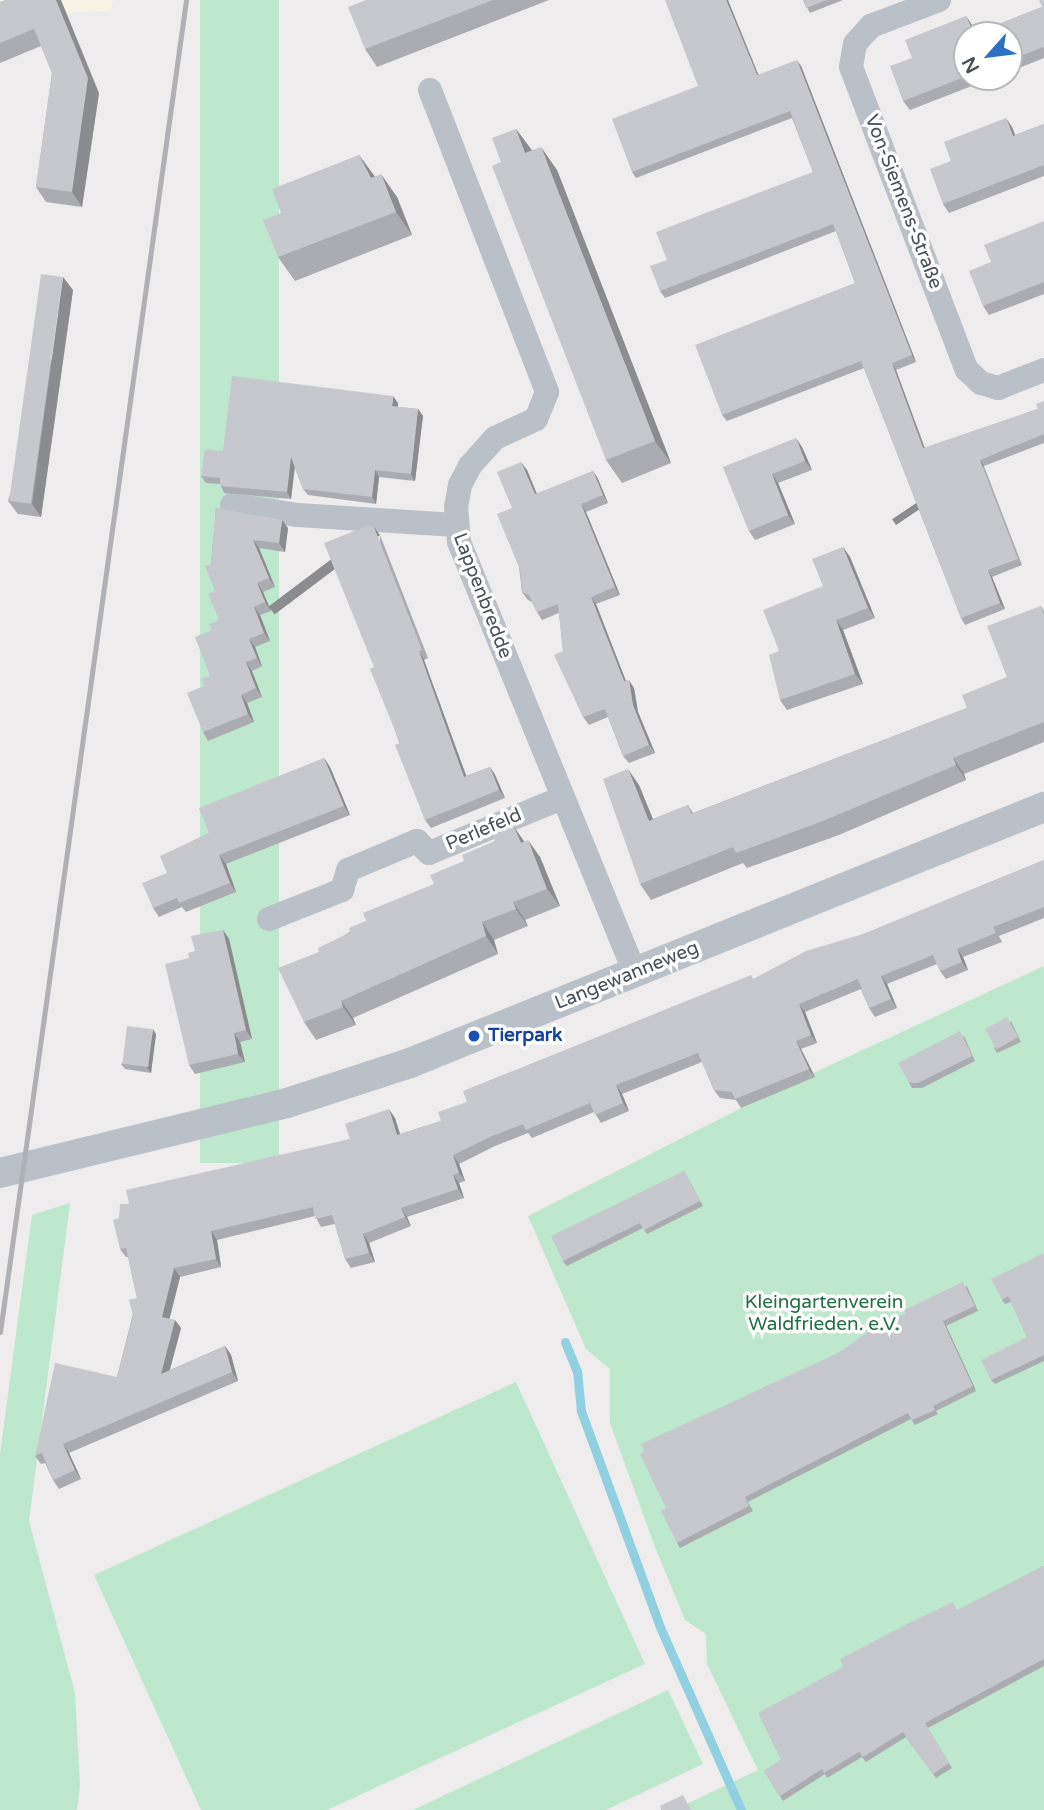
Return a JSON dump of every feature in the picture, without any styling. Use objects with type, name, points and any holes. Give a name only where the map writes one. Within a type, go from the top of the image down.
[{"type":"street","name":"Von-Siemens-Straße","points":[[939,0],[871,26],[855,44],[851,67],[967,370],[981,383],[998,388],[1044,370]]},
{"type":"street","name":"Lappenbredde","points":[[430,90],[547,392],[537,419],[495,438],[480,450],[460,485],[456,525],[459,542],[635,973]]},
{"type":"street","points":[[232,505],[298,515],[456,525]]},
{"type":"street","name":"Perlefeld","points":[[269,919],[342,890],[348,870],[417,841],[429,853],[562,797]]},
{"type":"street","name":"Langewanneweg","points":[[0,1173],[333,1089],[635,973],[1044,807]]},
{"type":"shaded area","points":[[0,0],[113,0],[111,11],[74,12],[0,38]]},
{"type":"green space","points":[[200,0],[279,0],[279,1163],[200,1163]]},
{"type":"green space","name":"Kleingartenverein Waldfrieden. e.V.","points":[[1044,966],[1044,1810],[674,1810],[758,1770],[707,1664],[706,1634],[685,1620],[655,1547],[610,1423],[610,1369],[586,1349],[528,1216],[779,1089]]},
{"type":"green space","points":[[70,1203],[29,1521],[75,1693],[80,1786],[77,1810],[0,1810],[0,1454],[32,1215]]},
{"type":"green space","points":[[516,1382],[645,1664],[327,1810],[201,1810],[94,1575]]},
{"type":"green space","points":[[668,1690],[703,1764],[606,1810],[413,1810]]},
{"type":"building","points":[[56,0],[88,78],[72,192],[36,187],[52,73],[34,29],[0,43],[0,2]]},
{"type":"building","points":[[366,0],[493,0],[365,49],[348,7]]},
{"type":"building","points":[[665,0],[726,0],[757,75],[797,60],[912,355],[892,363],[923,448],[1038,409],[1036,404],[1044,401],[1044,434],[980,460],[1018,559],[988,570],[1000,603],[961,618],[861,361],[722,415],[695,345],[855,283],[833,224],[660,291],[650,266],[667,260],[656,232],[813,172],[790,111],[632,172],[612,119],[698,86]]},
{"type":"building","points":[[803,0],[827,0],[806,8]]},
{"type":"building","points":[[1039,0],[1044,0],[1044,47],[1023,55],[1023,21],[1006,21],[1042,7]]},
{"type":"building","points":[[966,16],[968,21],[953,21]]},
{"type":"building","points":[[953,21],[953,81],[903,101],[890,66],[912,58],[905,40]]},
{"type":"building","points":[[1006,118],[1013,136],[1044,124],[1044,165],[943,204],[930,169],[951,161],[944,142]]},
{"type":"building","points":[[516,129],[525,153],[541,147],[655,441],[606,460],[492,166],[501,162],[492,138]]},
{"type":"building","points":[[359,155],[371,178],[381,174],[396,212],[278,257],[263,220],[281,213],[272,189]]},
{"type":"building","points":[[1044,221],[1044,282],[983,306],[969,271],[991,262],[984,245]]},
{"type":"building","points":[[41,274],[63,277],[31,504],[9,501]]},
{"type":"building","points":[[232,376],[393,396],[392,406],[418,409],[411,474],[375,470],[372,497],[303,489],[291,457],[287,492],[220,486],[220,478],[201,476],[205,449],[223,451]]},
{"type":"building","points":[[796,438],[805,461],[772,474],[788,515],[749,531],[723,467]]},
{"type":"building","points":[[521,462],[535,494],[593,471],[603,495],[581,504],[615,587],[591,597],[624,681],[629,680],[633,705],[649,745],[623,756],[605,709],[583,717],[554,655],[563,651],[558,604],[537,612],[529,595],[522,592],[520,570],[497,514],[512,508],[497,472]]},
{"type":"building","points":[[216,508],[282,520],[279,543],[253,540],[269,578],[257,583],[265,602],[254,607],[264,633],[249,639],[257,658],[246,662],[256,688],[241,695],[248,714],[203,732],[187,693],[204,686],[201,679],[210,676],[195,637],[212,630],[209,624],[219,620],[208,594],[215,591],[205,566],[211,564]]},
{"type":"building","points":[[367,526],[374,527],[422,650],[419,651],[464,777],[490,767],[499,790],[425,820],[395,745],[400,743],[370,669],[374,667],[324,543]]},
{"type":"building","points":[[843,547],[868,608],[836,620],[855,674],[780,700],[769,655],[779,651],[763,610],[823,586],[812,559]]},
{"type":"building","points":[[1041,606],[1044,615],[1044,722],[953,758],[956,765],[828,819],[736,853],[733,847],[640,884],[603,779],[628,769],[649,821],[688,805],[691,814],[967,708],[962,695],[1007,677],[987,626]]},
{"type":"building","points":[[324,758],[344,806],[219,855],[230,883],[179,903],[177,898],[153,908],[142,883],[167,873],[160,856],[209,833],[199,808]]},
{"type":"building","points":[[514,827],[521,843],[528,840],[547,889],[513,902],[516,909],[482,922],[486,936],[341,1001],[343,1007],[304,1022],[278,968],[319,952],[318,948],[351,932],[349,928],[366,921],[363,913],[434,884],[430,875],[464,861],[462,855],[495,841],[493,835]]},
{"type":"building","points":[[1044,860],[1044,907],[993,927],[996,933],[957,949],[962,962],[940,971],[933,955],[881,976],[891,999],[869,1008],[858,979],[799,1004],[811,1035],[796,1041],[809,1069],[735,1099],[732,1092],[714,1090],[698,1053],[616,1085],[623,1103],[595,1115],[590,1103],[526,1130],[523,1124],[490,1137],[453,1155],[459,1173],[453,1175],[458,1189],[401,1208],[405,1217],[363,1234],[369,1253],[345,1259],[332,1215],[315,1219],[313,1207],[211,1231],[216,1259],[174,1268],[162,1317],[175,1320],[161,1374],[225,1346],[232,1372],[63,1444],[75,1470],[53,1480],[42,1453],[35,1456],[55,1363],[117,1377],[133,1316],[129,1300],[137,1298],[126,1248],[120,1249],[113,1220],[119,1218],[120,1204],[129,1204],[126,1190],[350,1139],[345,1124],[389,1109],[397,1135],[441,1121],[438,1112],[467,1102],[463,1091],[751,975],[753,979],[806,951],[863,934]]},
{"type":"building","points":[[223,930],[246,1030],[234,1033],[238,1054],[189,1065],[165,964],[189,958],[188,953],[195,951],[191,936]]},
{"type":"building","points":[[1007,1017],[1018,1037],[996,1049],[985,1029]]},
{"type":"building","points":[[127,1026],[153,1029],[148,1067],[122,1064]]},
{"type":"building","points":[[960,1031],[972,1056],[918,1083],[909,1083],[898,1063]]},
{"type":"building","points":[[684,1171],[700,1201],[644,1230],[640,1223],[563,1261],[551,1236]]},
{"type":"building","points":[[1044,1253],[1044,1355],[991,1380],[981,1360],[1027,1337],[1008,1296],[1002,1300],[991,1279]]},
{"type":"building","points":[[963,1282],[975,1306],[943,1321],[973,1386],[933,1406],[935,1410],[912,1420],[908,1413],[745,1497],[749,1506],[677,1543],[661,1511],[666,1508],[640,1454],[644,1452],[641,1444],[840,1352],[869,1331],[906,1313],[904,1310]]},
{"type":"building","points":[[1044,1566],[1044,1659],[925,1723],[949,1763],[933,1774],[903,1732],[863,1757],[859,1752],[824,1773],[822,1769],[780,1796],[764,1771],[781,1760],[758,1713],[843,1667],[840,1659],[909,1623],[953,1602],[957,1610]]},
{"type":"building","points":[[683,1795],[691,1810],[661,1810],[660,1806]]},
{"type":"waterway","points":[[565,1342],[577,1371],[581,1411],[660,1627],[741,1810]]},
{"type":"railway","points":[[0,1332],[186,0]]},
{"type":"place","name":"Tierpark","points":[[474,1036]]}]
